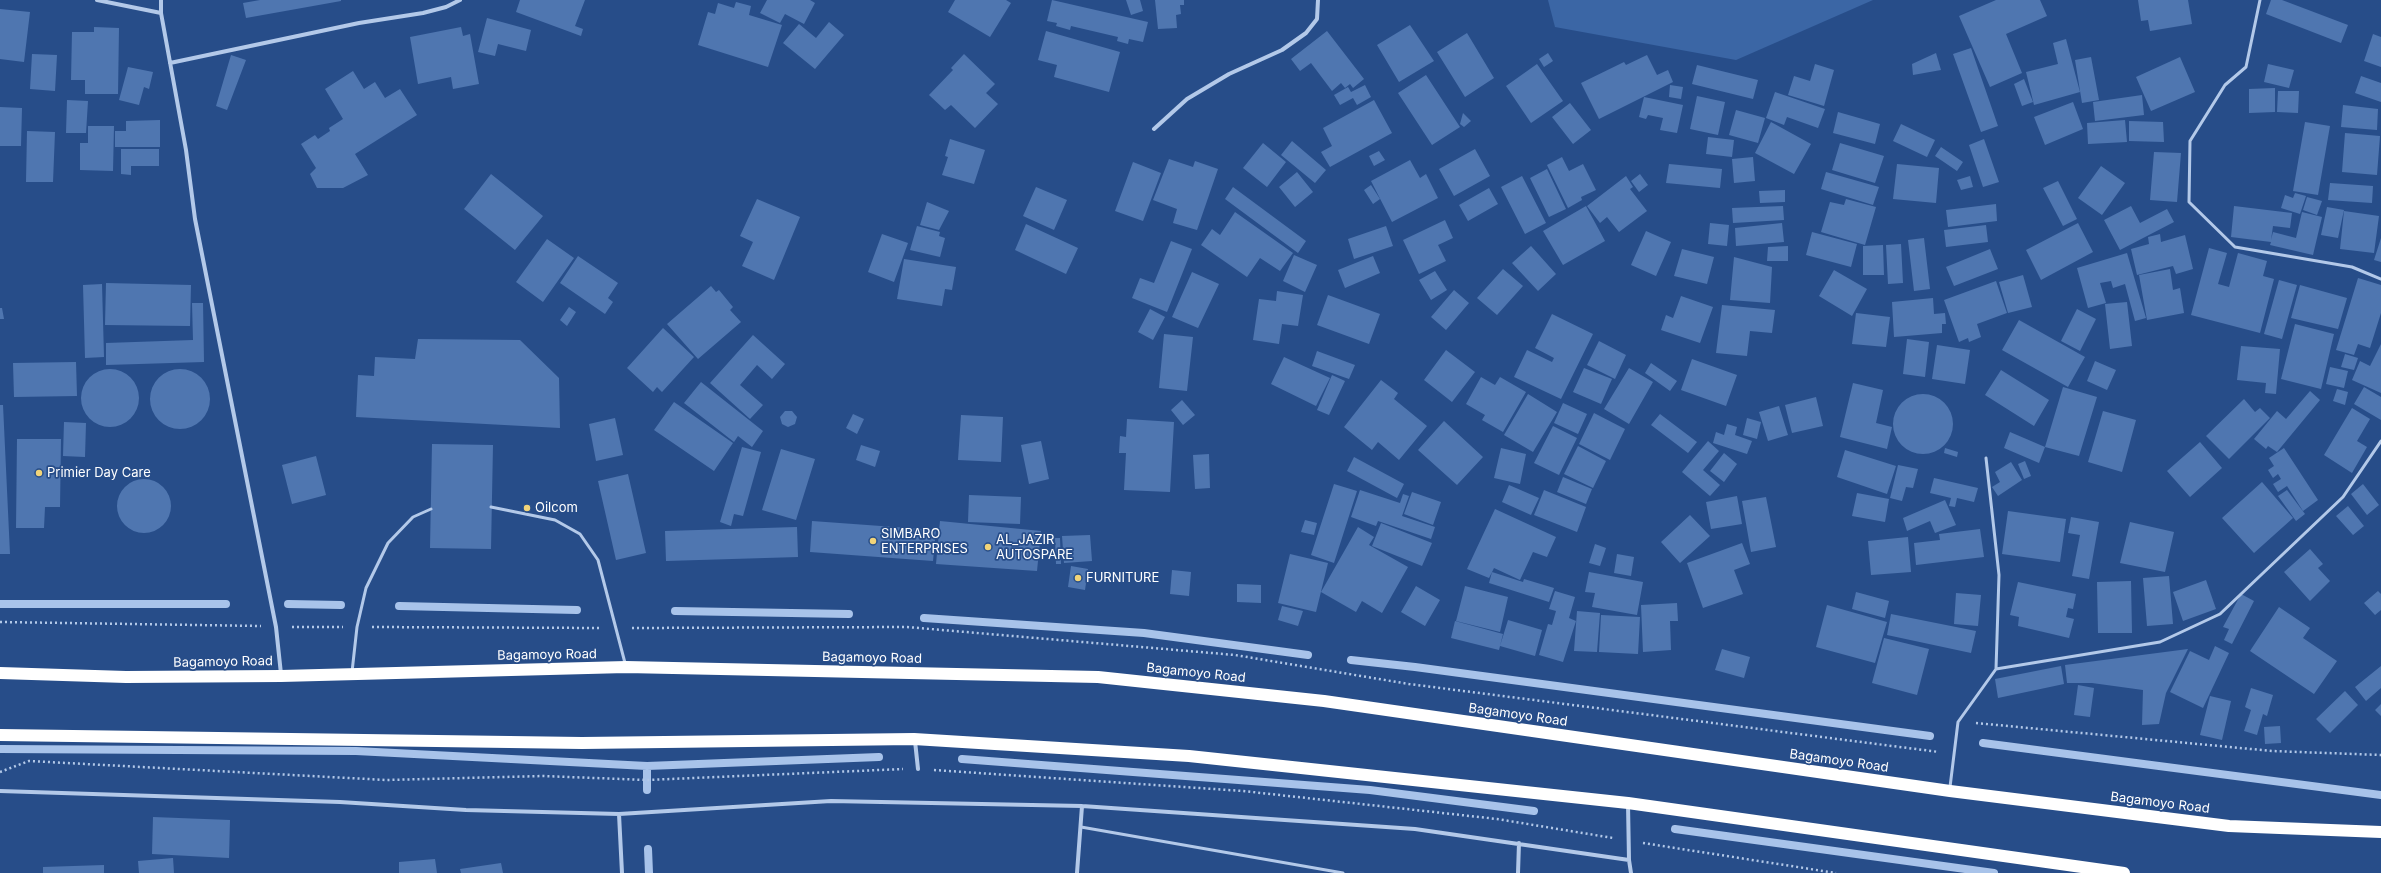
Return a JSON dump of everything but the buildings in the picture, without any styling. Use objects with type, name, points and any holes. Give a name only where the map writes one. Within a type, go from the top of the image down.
[{"type":"highway","name":"Bagamoyo Road","points":[[0,673],[126,677],[281,676],[626,667],[1098,677],[1324,701],[1950,791],[2229,826],[2381,832]]},
{"type":"highway","points":[[0,735],[582,743],[914,739],[1189,756],[1628,803],[2124,873]]},
{"type":"street","points":[[97,0],[161,13]]},
{"type":"street","points":[[161,0],[161,13],[186,150],[195,219],[276,626],[281,676]]},
{"type":"street","points":[[170,63],[359,23],[423,13],[446,7],[460,0]]},
{"type":"street","points":[[1154,129],[1187,99],[1229,74],[1282,50],[1306,33],[1317,18],[1318,0]]},
{"type":"street","points":[[914,739],[918,769]]},
{"type":"street","points":[[0,791],[332,802],[466,810],[619,814],[831,801],[1082,806],[1415,829],[1629,860]]},
{"type":"street","points":[[1628,803],[1629,860],[1631,873]]},
{"type":"street","points":[[1078,873],[1082,806]]},
{"type":"street","points":[[619,814],[622,873]]},
{"type":"street","points":[[1518,873],[1519,843]]},
{"type":"lane","points":[[2260,0],[2246,67],[2224,85],[2190,141],[2189,202],[2235,247],[2352,267],[2381,279]]},
{"type":"lane","points":[[1996,669],[2160,642],[2220,614],[2343,497],[2381,442]]},
{"type":"lane","points":[[1950,791],[1958,722],[1996,669],[1999,575],[1986,458]]},
{"type":"lane","points":[[491,507],[555,520],[580,534],[598,560],[626,667]]},
{"type":"lane","points":[[352,674],[357,627],[366,588],[388,542],[413,517],[431,509]]},
{"type":"lane","points":[[1081,827],[1343,873]]},
{"type":"path","points":[[1958,722],[2272,751],[2381,755]]},
{"type":"shaded area","points":[[1548,0],[1873,0],[1736,60],[1555,27]]},
{"type":"waterway","points":[[0,604],[226,604]]},
{"type":"waterway","points":[[288,604],[341,605]]},
{"type":"waterway","points":[[399,606],[577,610]]},
{"type":"waterway","points":[[675,611],[849,614]]},
{"type":"waterway","points":[[924,618],[1144,633],[1308,655]]},
{"type":"waterway","points":[[1351,660],[1415,667],[1930,736]]},
{"type":"waterway","points":[[1983,743],[2381,795]]},
{"type":"waterway","points":[[0,749],[356,751],[647,766],[879,757]]},
{"type":"waterway","points":[[962,759],[1370,790],[1534,811]]},
{"type":"waterway","points":[[647,766],[647,790]]},
{"type":"waterway","points":[[1675,829],[1994,873]]},
{"type":"waterway","points":[[648,849],[649,873]]},
{"type":"place","name":"Primier Day Care","points":[[39,473]]},
{"type":"place","name":"Oilcom","points":[[527,508]]},
{"type":"place","name":"SIMBARO ENTERPRISES","points":[[873,541]]},
{"type":"place","name":"AL_JAZIR AUTOSPARE","points":[[988,547]]},
{"type":"place","name":"FURNITURE","points":[[1078,578]]}]
